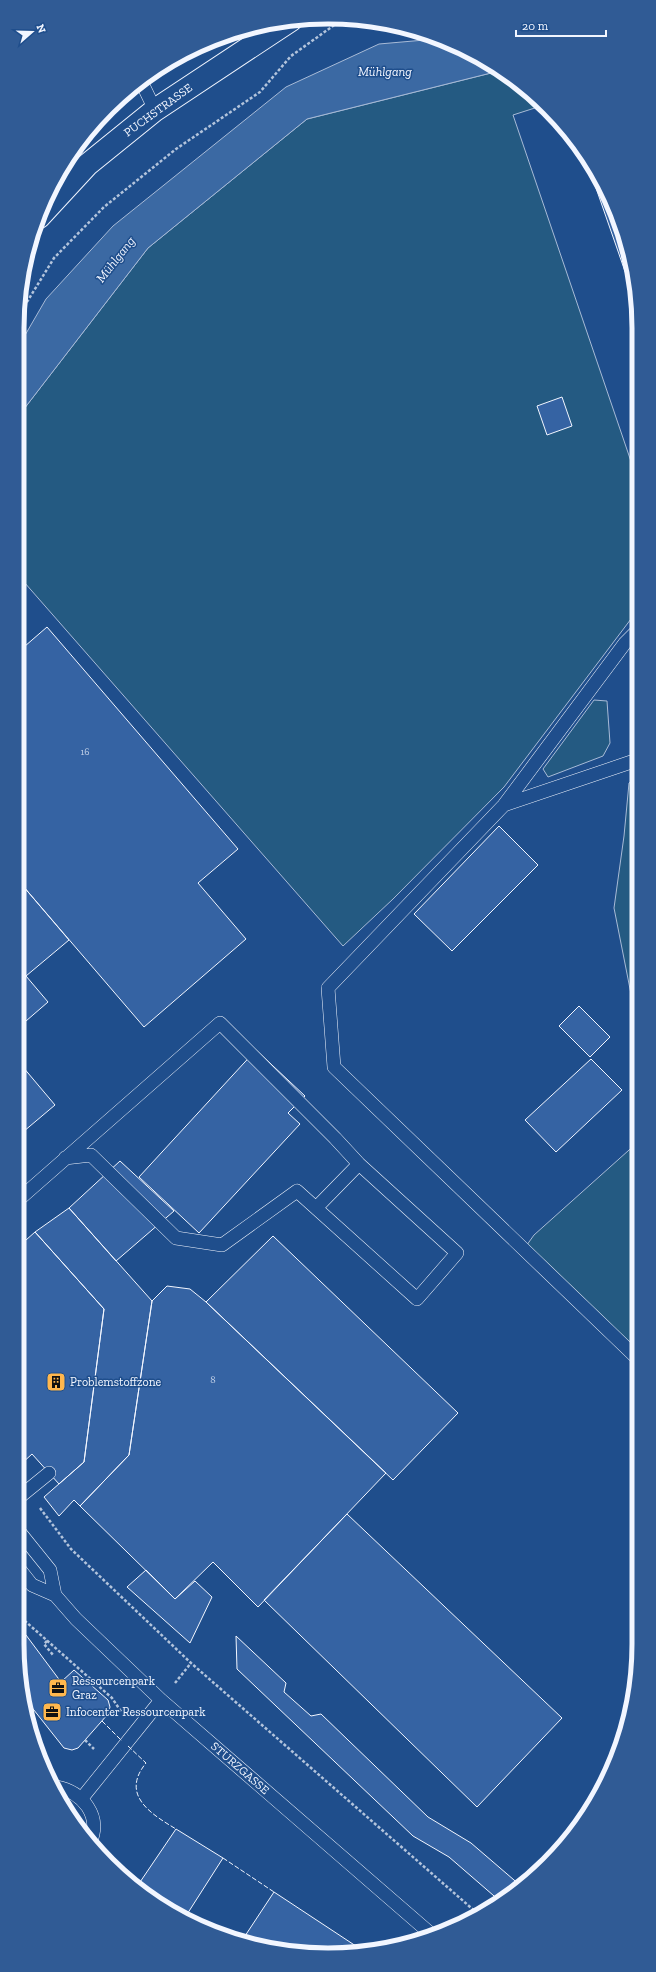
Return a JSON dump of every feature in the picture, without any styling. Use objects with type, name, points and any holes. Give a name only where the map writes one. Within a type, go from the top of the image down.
[{"type":"main road","name":"PUCHSTRASSE","points":[[50,205],[87,165],[155,110],[278,29]]},
{"type":"lane","points":[[144,87],[155,110]]},
{"type":"lane","points":[[632,636],[625,643],[504,805],[328,988],[334,1067],[632,1353]]},
{"type":"lane","points":[[504,805],[632,762]]},
{"type":"lane","points":[[24,1194],[220,1022],[359,1164],[457,1253],[417,1299],[297,1191],[222,1245],[176,1238],[91,1155],[65,1158]]},
{"type":"lane","points":[[316,1208],[359,1164]]},
{"type":"lane","points":[[24,1493],[49,1473]]},
{"type":"lane","name":"STURZGASSE","points":[[24,1538],[50,1570],[55,1594],[76,1619],[162,1700],[428,1931]]},
{"type":"lane","name":"STURZGASSE","points":[[24,1575],[32,1585],[55,1594]]},
{"type":"lane","points":[[82,1798],[162,1700]]},
{"type":"lane","points":[[61,1788],[70,1790],[82,1798],[90,1809],[94,1823],[93,1837]]},
{"type":"path","points":[[25,305],[54,258],[104,207],[176,149],[260,92],[291,56],[335,24]]},
{"type":"path","points":[[24,1497],[71,1549],[191,1663],[474,1910]]},
{"type":"path","points":[[24,1620],[112,1698],[122,1713],[122,1718]]},
{"type":"path","points":[[47,1641],[44,1644],[53,1655]]},
{"type":"path","points":[[85,1740],[98,1754]]},
{"type":"shaded area","points":[[493,73],[537,107],[513,115],[632,464],[632,618],[504,787],[393,899],[343,946],[24,582],[24,409],[148,248],[307,119]]},
{"type":"shaded area","points":[[594,700],[607,701],[610,743],[603,756],[548,777],[543,769]]},
{"type":"shaded area","points":[[632,781],[632,999],[614,908],[624,836],[629,783]]},
{"type":"shaded area","points":[[632,1147],[632,1353],[524,1249],[534,1235]]},
{"type":"water","name":"Mühlgang","points":[[426,40],[462,55],[493,73],[307,119],[148,248],[24,409],[24,337],[46,299],[113,226],[286,87],[379,44]]},
{"type":"building","points":[[593,180],[601,194],[616,230],[622,249],[628,279]]},
{"type":"building","points":[[562,397],[572,426],[547,435],[537,406]]},
{"type":"building","points":[[47,627],[238,849],[198,883],[246,939],[144,1027],[24,887],[24,647]]},
{"type":"building","points":[[499,826],[538,865],[452,951],[414,914]]},
{"type":"building","points":[[24,887],[69,940],[26,976],[48,1002],[26,1021],[24,1019]]},
{"type":"building","points":[[579,1006],[610,1037],[590,1057],[559,1026]]},
{"type":"building","points":[[256,1050],[305,1096],[288,1113],[300,1124],[199,1233],[139,1177]]},
{"type":"building","points":[[591,1059],[622,1090],[556,1152],[525,1120]]},
{"type":"building","points":[[24,1068],[55,1105],[24,1131]]},
{"type":"building","points":[[120,1161],[174,1211],[116,1261],[69,1208]]},
{"type":"building","points":[[69,1208],[152,1301],[129,1455],[80,1506],[74,1500],[59,1516],[44,1497],[84,1462],[104,1309],[35,1232]]},
{"type":"building","name":"Problemstoffzone","points":[[35,1232],[104,1309],[84,1462],[59,1484],[32,1454],[24,1461],[24,1242]]},
{"type":"building","points":[[273,1236],[458,1413],[393,1480],[206,1302]]},
{"type":"building","points":[[167,1286],[190,1289],[206,1302],[386,1473],[258,1607],[213,1562],[175,1599],[80,1506],[129,1455],[152,1301]]},
{"type":"building","points":[[347,1514],[562,1718],[477,1807],[264,1600]]},
{"type":"building","points":[[146,1570],[175,1599],[195,1581],[212,1597],[190,1643],[127,1587]]},
{"type":"building","name":"Ressourcenpark Graz","points":[[24,1632],[61,1682],[74,1670],[108,1700],[110,1707],[108,1714],[78,1748],[72,1750],[64,1748],[31,1706],[25,1664]]},
{"type":"building","points":[[236,1636],[286,1683],[284,1692],[311,1716],[321,1714],[428,1817],[471,1843],[517,1882],[496,1898],[449,1857],[413,1836],[237,1669]]},
{"type":"building","points":[[176,1829],[223,1858],[188,1913],[159,1897],[140,1882]]},
{"type":"building","points":[[274,1892],[356,1946],[328,1948],[308,1947],[269,1942],[245,1937]]},
{"type":"fence","points":[[102,1721],[122,1741]]},
{"type":"fence","points":[[128,1746],[146,1763],[139,1774],[136,1785],[137,1794],[149,1810],[176,1829]]},
{"type":"fence","points":[[223,1858],[274,1892]]},
{"type":"place","name":"Problemstoffzone","points":[[56,1382]]},
{"type":"place","name":"Ressourcenpark Graz","points":[[58,1688]]},
{"type":"place","name":"Infocenter Ressourcenpark","points":[[52,1712]]}]
